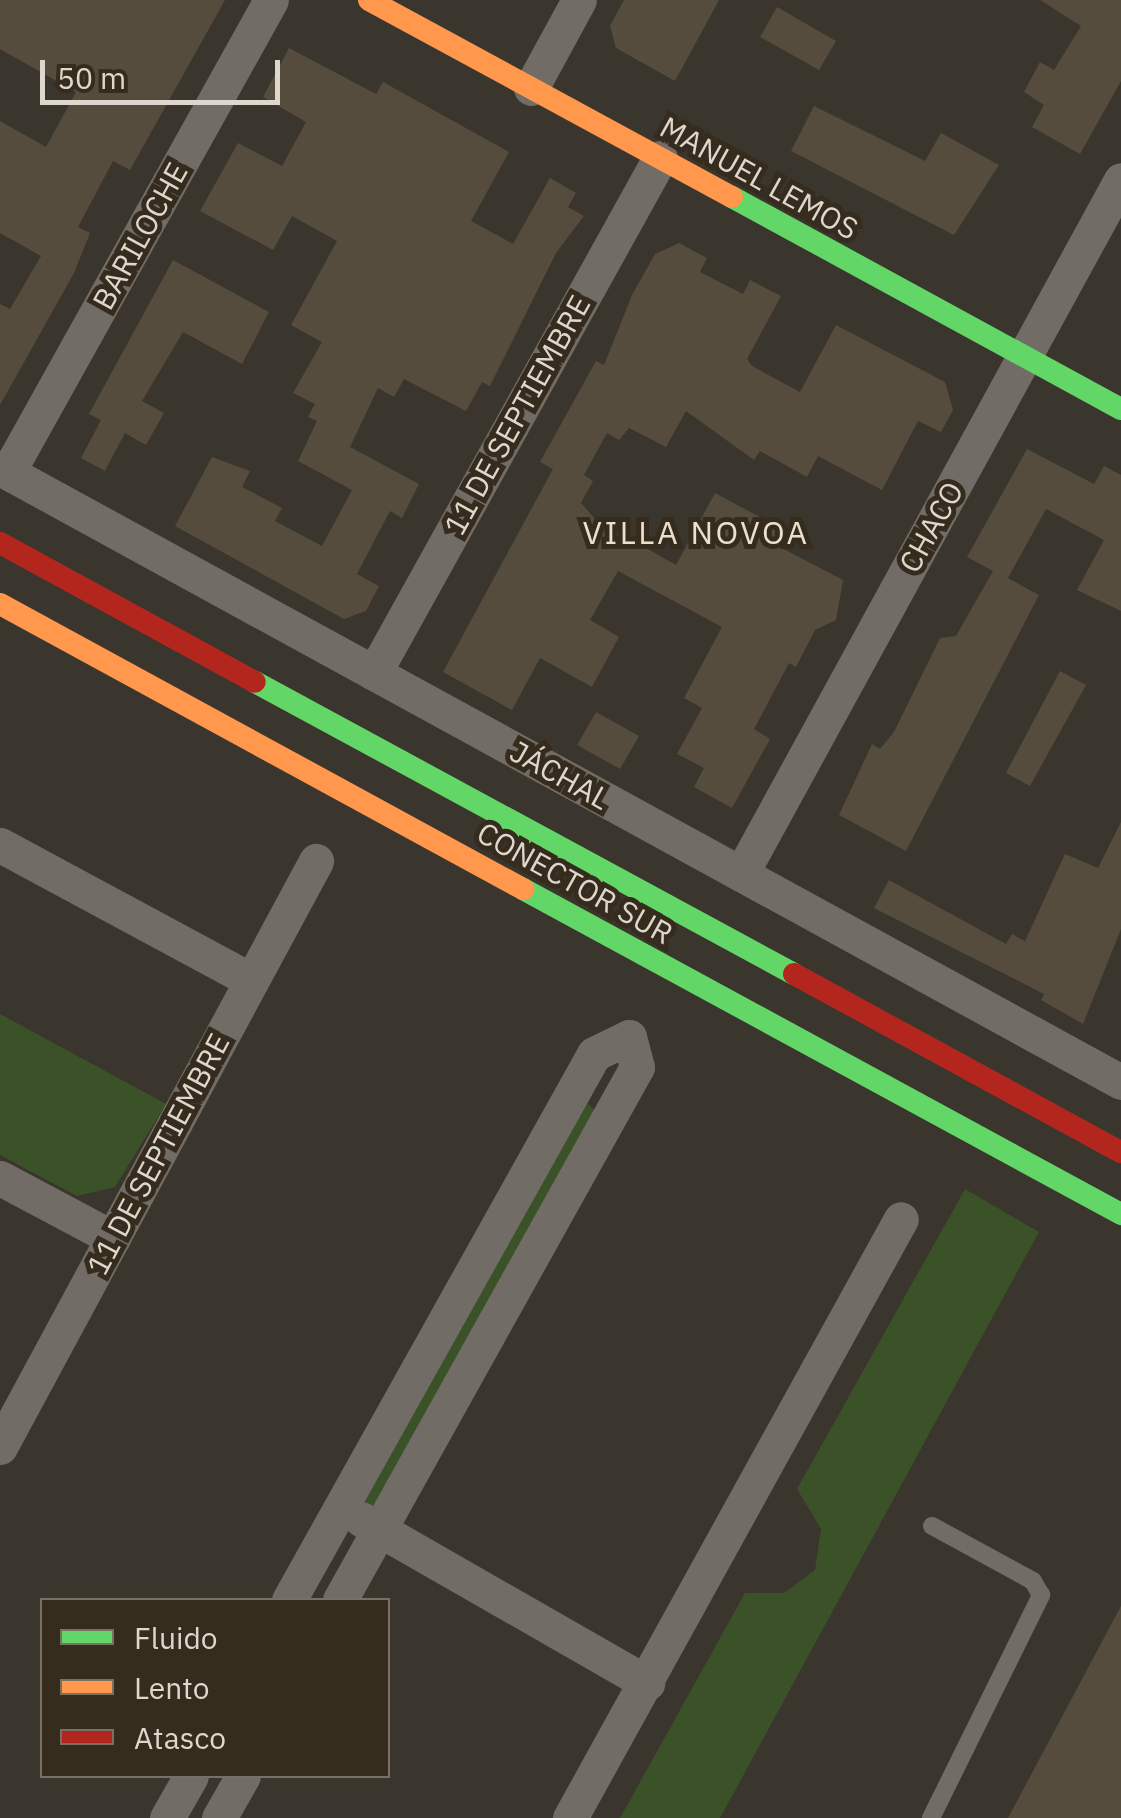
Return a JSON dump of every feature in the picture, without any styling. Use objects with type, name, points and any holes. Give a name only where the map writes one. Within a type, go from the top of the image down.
[{"type":"main road","name":"MANUEL LEMOS","points":[[369,0],[1121,409]]},
{"type":"main road","name":"CONECTOR SUR","points":[[0,543],[1121,1152]]},
{"type":"main road","name":"CONECTOR SUR","points":[[0,604],[1121,1214]]},
{"type":"street","name":"BARILOCHE","points":[[4,470],[272,0]]},
{"type":"street","points":[[531,88],[579,0]]},
{"type":"street","name":"11 DE SEPTIEMBRE","points":[[374,672],[660,158]]},
{"type":"street","name":"CHACO","points":[[741,874],[1121,180]]},
{"type":"street","name":"JÁCHAL","points":[[4,470],[741,874],[1116,1068]]},
{"type":"street","points":[[0,845],[251,980]]},
{"type":"street","name":"11 DE SEPTIEMBRE","points":[[0,1447],[316,861]]},
{"type":"street","points":[[290,1598],[594,1054],[629,1037],[638,1067],[341,1598]]},
{"type":"street","points":[[0,1178],[113,1238]]},
{"type":"street","points":[[570,1818],[901,1219]]},
{"type":"street","points":[[341,1508],[646,1683]]},
{"type":"street","points":[[167,1818],[190,1778]]},
{"type":"street","points":[[219,1818],[242,1778]]},
{"type":"lane","points":[[931,1818],[1041,1595],[1033,1581],[932,1526]]},
{"type":"green space","points":[[0,1014],[166,1104],[115,1187],[77,1196],[0,1155]]},
{"type":"green space","points":[[582,1098],[596,1111],[376,1512],[356,1500]]},
{"type":"green space","points":[[965,1189],[1039,1232],[720,1818],[620,1818],[745,1593],[784,1593],[815,1570],[821,1529],[797,1489]]},
{"type":"building","points":[[0,0],[225,0],[130,170],[113,161],[78,227],[90,233],[74,273],[0,405],[0,304],[10,309],[41,256],[0,233],[0,121],[46,147],[76,92],[0,49]]},
{"type":"building","points":[[624,0],[719,0],[675,81],[616,48],[610,26]]},
{"type":"building","points":[[1040,0],[1121,0],[1121,81],[1080,154],[1032,127],[1044,105],[1024,92],[1040,62],[1054,70],[1081,26]]},
{"type":"building","points":[[777,7],[836,41],[819,70],[760,37]]},
{"type":"building","points":[[289,48],[376,94],[383,82],[509,152],[471,221],[513,244],[550,178],[576,193],[568,207],[584,216],[556,253],[490,386],[482,382],[466,411],[404,379],[394,397],[378,388],[350,447],[419,484],[402,518],[390,511],[357,574],[379,586],[366,611],[344,619],[175,526],[212,457],[250,471],[242,487],[282,508],[275,521],[322,546],[352,490],[298,461],[317,421],[308,417],[315,404],[293,393],[322,342],[291,325],[337,241],[292,216],[273,250],[200,211],[238,143],[282,166],[306,122],[263,97]]},
{"type":"building","points":[[814,106],[925,161],[941,133],[999,165],[954,235],[791,151]]},
{"type":"building","points":[[679,243],[707,258],[700,272],[743,294],[750,280],[781,296],[747,359],[752,366],[800,392],[836,325],[945,382],[953,410],[941,432],[918,421],[882,490],[818,456],[807,477],[760,451],[754,460],[686,411],[666,447],[629,428],[619,440],[607,433],[584,475],[593,481],[581,503],[595,519],[676,565],[715,493],[786,531],[778,546],[843,580],[836,620],[815,630],[796,667],[789,663],[754,729],[770,739],[732,808],[694,787],[704,768],[677,754],[702,708],[684,698],[722,627],[618,571],[590,620],[619,637],[592,687],[540,658],[512,710],[443,672],[553,469],[540,462],[596,361],[604,365],[632,295],[655,254]]},
{"type":"building","points":[[173,260],[269,312],[242,364],[183,332],[142,401],[164,413],[146,445],[125,433],[105,471],[81,458],[101,420],[89,414]]},
{"type":"building","points":[[1027,449],[1094,484],[1104,466],[1121,475],[1121,611],[1077,590],[1104,540],[1046,509],[1008,578],[1039,595],[906,851],[839,815],[872,744],[880,749],[894,732],[940,638],[956,636],[993,571],[967,557]]},
{"type":"building","points":[[1060,671],[1086,685],[1030,786],[1006,773]]},
{"type":"building","points":[[596,712],[639,736],[620,769],[577,745]]},
{"type":"building","points":[[1121,822],[1121,929],[1083,1024],[1041,1000],[1044,994],[874,908],[889,880],[1006,944],[1012,934],[1025,941],[1065,854],[1098,868]]},
{"type":"building","points":[[1121,1606],[1121,1818],[1008,1818]]},
{"type":"traffic: fast","points":[[732,197],[1121,409]]},
{"type":"traffic: fast","points":[[255,682],[794,974]]},
{"type":"traffic: fast","points":[[523,889],[1121,1214]]},
{"type":"traffic: slow","points":[[369,0],[732,197]]},
{"type":"traffic: slow","points":[[0,604],[523,889]]},
{"type":"traffic: jam","points":[[0,543],[255,682]]},
{"type":"traffic: jam","points":[[794,974],[1121,1152]]},
{"type":"district","name":"VILLA NOVOA","points":[[696,532]]}]
